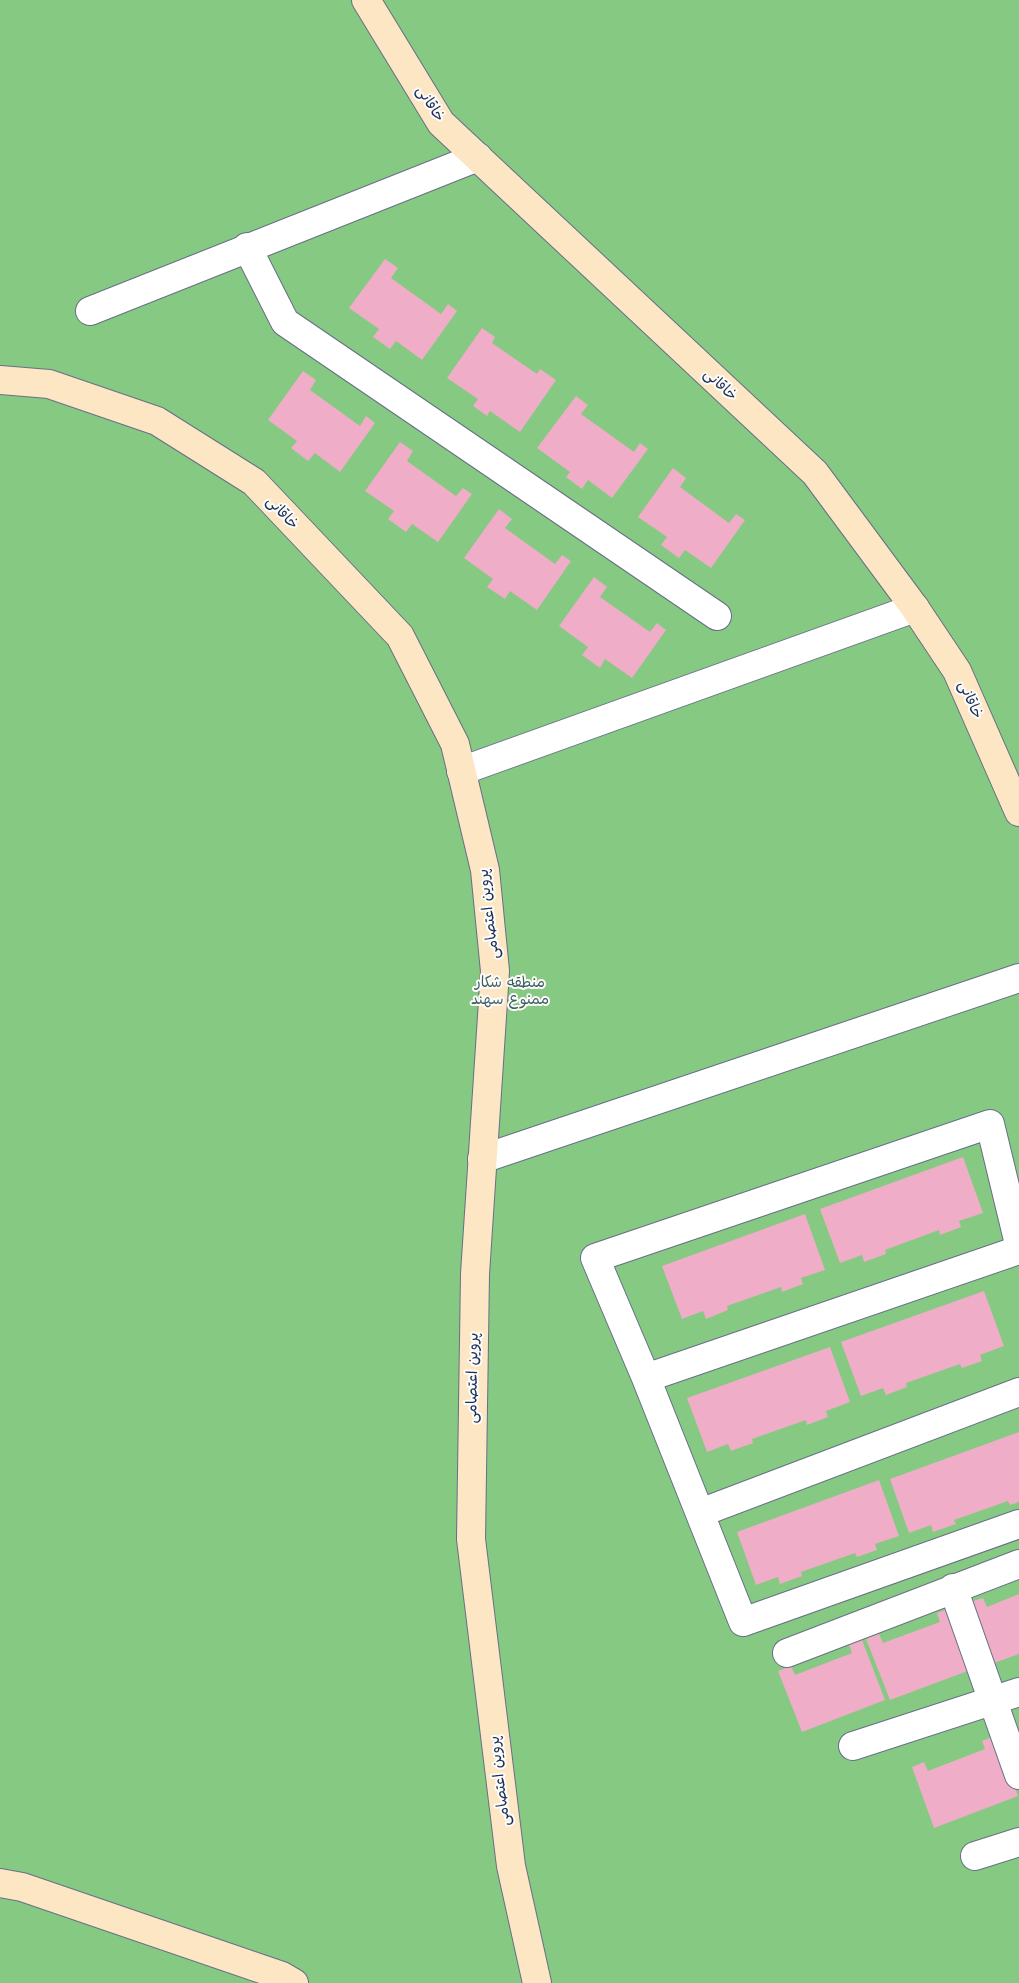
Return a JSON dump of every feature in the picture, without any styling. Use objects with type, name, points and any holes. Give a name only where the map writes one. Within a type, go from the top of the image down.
[{"type":"street","name":"خاقانی","points":[[366,0],[441,123],[814,473],[915,608],[957,671],[1019,812]]},
{"type":"street","points":[[90,311],[478,158]]},
{"type":"street","points":[[247,248],[285,322],[716,616]]},
{"type":"street","name":"خاقانی","points":[[0,380],[49,384],[157,421],[254,482],[400,636],[455,744],[461,771]]},
{"type":"street","points":[[461,771],[915,608]]},
{"type":"street","name":"پروین اعتصامی","points":[[461,771],[485,870],[495,971],[475,1274],[471,1539],[511,1866],[537,1983]]},
{"type":"street","points":[[482,1159],[1019,978]]},
{"type":"street","points":[[1019,1244],[990,1124],[595,1258],[646,1378],[743,1622],[1019,1524]]},
{"type":"street","points":[[646,1378],[1019,1250]]},
{"type":"street","points":[[700,1513],[1019,1392]]},
{"type":"street","points":[[787,1653],[1019,1564]]},
{"type":"street","points":[[953,1588],[1019,1775]]},
{"type":"street","points":[[853,1746],[1019,1692]]},
{"type":"street","points":[[974,1856],[1019,1842]]},
{"type":"street","points":[[0,1884],[22,1887],[282,1976],[294,1983]]},
{"type":"green space","name":"منطقه شکار ممنوع سهند","points":[[0,0],[1019,0],[1019,1983],[0,1983]]},
{"type":"building","points":[[385,259],[398,268],[391,278],[441,314],[448,304],[457,311],[422,360],[396,341],[390,349],[373,337],[379,329],[349,308]]},
{"type":"building","points":[[482,328],[495,337],[492,343],[537,374],[540,369],[556,380],[520,432],[490,411],[487,416],[473,406],[478,399],[447,378]]},
{"type":"building","points":[[303,371],[316,380],[310,390],[360,426],[366,416],[375,423],[340,472],[315,453],[308,461],[291,448],[297,441],[268,420]]},
{"type":"building","points":[[576,396],[588,405],[581,414],[634,452],[640,443],[648,449],[612,498],[588,480],[582,489],[566,477],[570,472],[537,448]]},
{"type":"building","points":[[400,442],[413,451],[407,461],[456,496],[463,488],[472,494],[438,542],[412,524],[406,532],[388,519],[394,511],[365,491]]},
{"type":"building","points":[[673,468],[686,478],[680,487],[729,523],[736,514],[745,520],[711,568],[685,550],[679,558],[661,545],[667,537],[638,517]]},
{"type":"building","points":[[499,509],[512,519],[505,528],[555,564],[562,555],[571,561],[537,610],[510,591],[505,599],[487,587],[493,579],[464,558]]},
{"type":"building","points":[[594,577],[607,587],[600,597],[650,632],[657,623],[666,630],[632,678],[605,659],[600,668],[582,655],[588,647],[559,626]]},
{"type":"building","points":[[963,1157],[983,1213],[959,1221],[961,1227],[940,1235],[939,1230],[885,1250],[886,1254],[864,1262],[862,1255],[840,1263],[820,1209]]},
{"type":"building","points":[[805,1214],[825,1270],[801,1278],[803,1284],[782,1292],[781,1287],[727,1306],[728,1310],[706,1319],[703,1311],[682,1319],[662,1266]]},
{"type":"building","points":[[984,1291],[1004,1346],[980,1355],[982,1361],[962,1368],[960,1364],[906,1383],[907,1387],[886,1395],[883,1388],[861,1396],[841,1342]]},
{"type":"building","points":[[830,1347],[850,1402],[826,1411],[828,1417],[807,1425],[806,1420],[752,1439],[753,1443],[731,1451],[728,1444],[707,1452],[687,1398]]},
{"type":"building","points":[[1019,1432],[1019,1502],[1010,1505],[1008,1501],[954,1520],[956,1524],[933,1532],[931,1525],[909,1533],[890,1479]]},
{"type":"building","points":[[879,1480],[899,1536],[875,1544],[877,1550],[857,1557],[855,1553],[801,1572],[802,1576],[780,1584],[778,1577],[756,1585],[737,1532]]},
{"type":"building","points":[[1019,1594],[1019,1654],[994,1663],[970,1602],[983,1598],[987,1607]]},
{"type":"building","points":[[950,1608],[973,1669],[890,1700],[866,1639],[879,1634],[883,1643],[940,1622],[937,1613]]},
{"type":"building","points":[[862,1640],[885,1700],[802,1732],[778,1671],[791,1666],[795,1675],[852,1653],[849,1645]]},
{"type":"building","points":[[995,1736],[1018,1796],[934,1828],[912,1767],[924,1762],[928,1771],[985,1749],[982,1741]]}]
